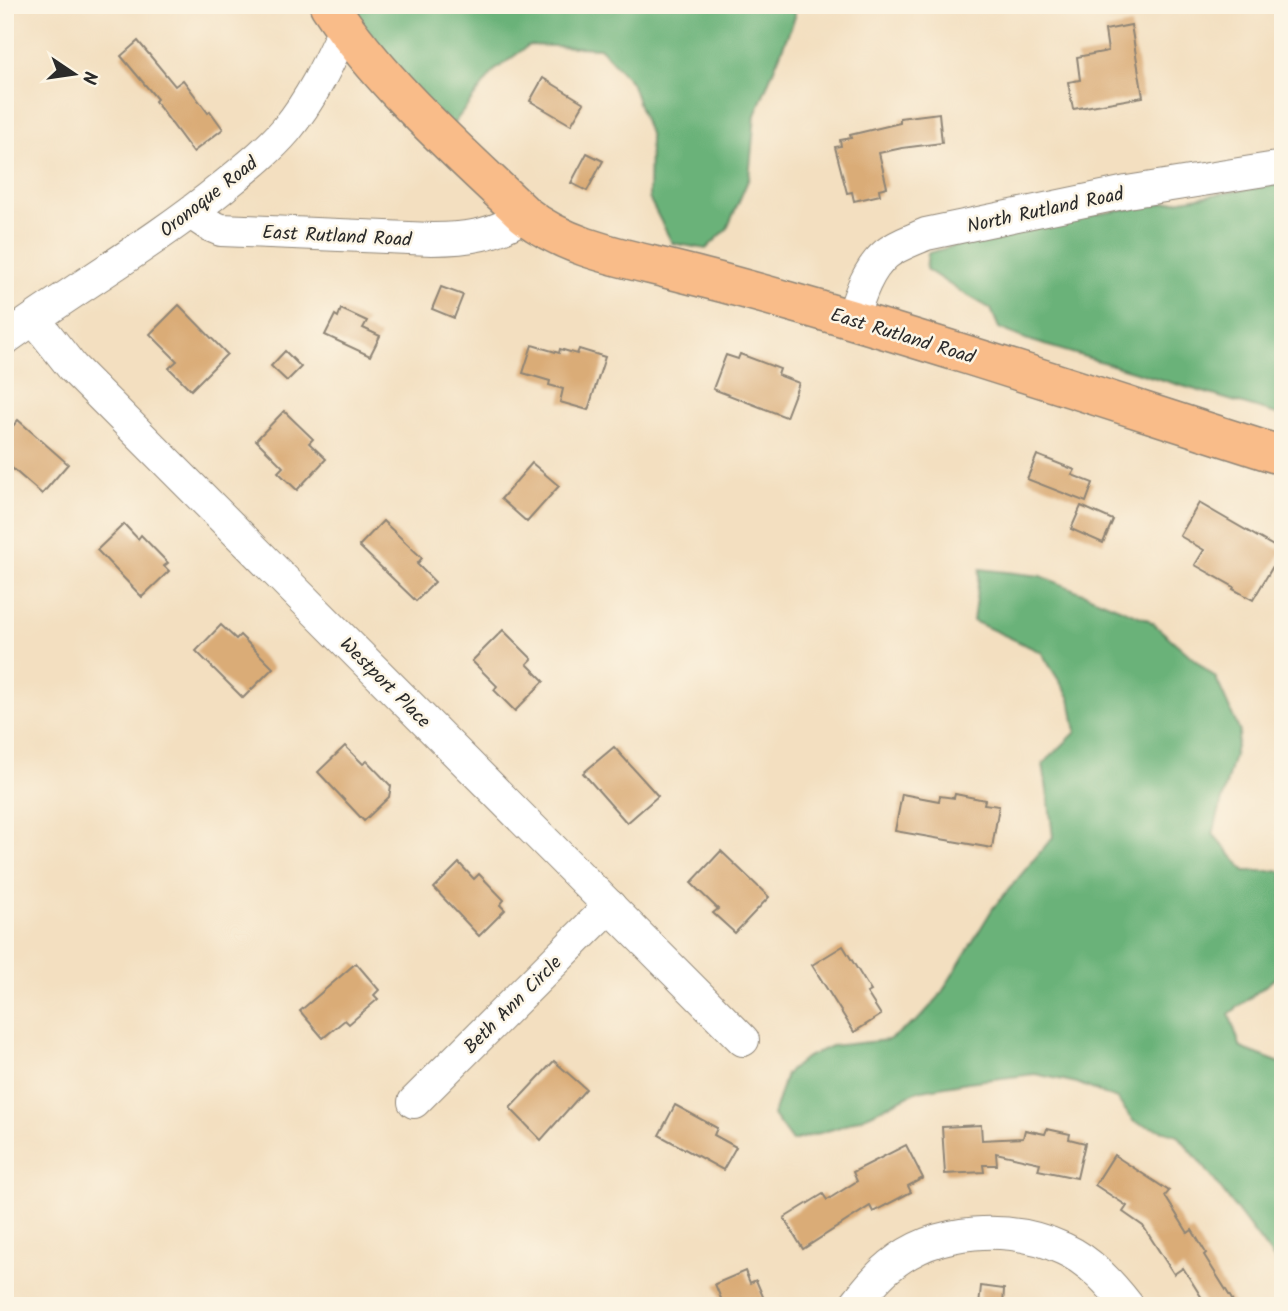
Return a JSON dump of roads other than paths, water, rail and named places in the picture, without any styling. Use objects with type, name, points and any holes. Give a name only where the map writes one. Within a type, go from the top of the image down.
[{"type":"main road","name":"East Rutland Road","points":[[337,17],[378,69],[441,134],[525,215],[552,233],[588,247],[852,319],[1283,456]]},
{"type":"street","name":"Oronoque Road","points":[[5,339],[191,213],[253,163],[286,131],[330,60],[337,17]]},
{"type":"street","name":"North Rutland Road","points":[[852,319],[861,290],[885,255],[926,234],[1127,192],[1283,167]]},
{"type":"street","name":"East Rutland Road","points":[[191,213],[221,230],[432,239],[457,239],[485,234],[506,228],[525,215]]},
{"type":"street","name":"Westport Place","points":[[34,319],[72,367],[743,1040]]},
{"type":"street","name":"Beth Ann Circle","points":[[414,1101],[610,906]]},
{"type":"street","points":[[854,1306],[870,1285],[891,1265],[916,1248],[946,1238],[978,1233],[1011,1234],[1042,1240],[1066,1250],[1089,1265],[1110,1284],[1128,1306]]}]
